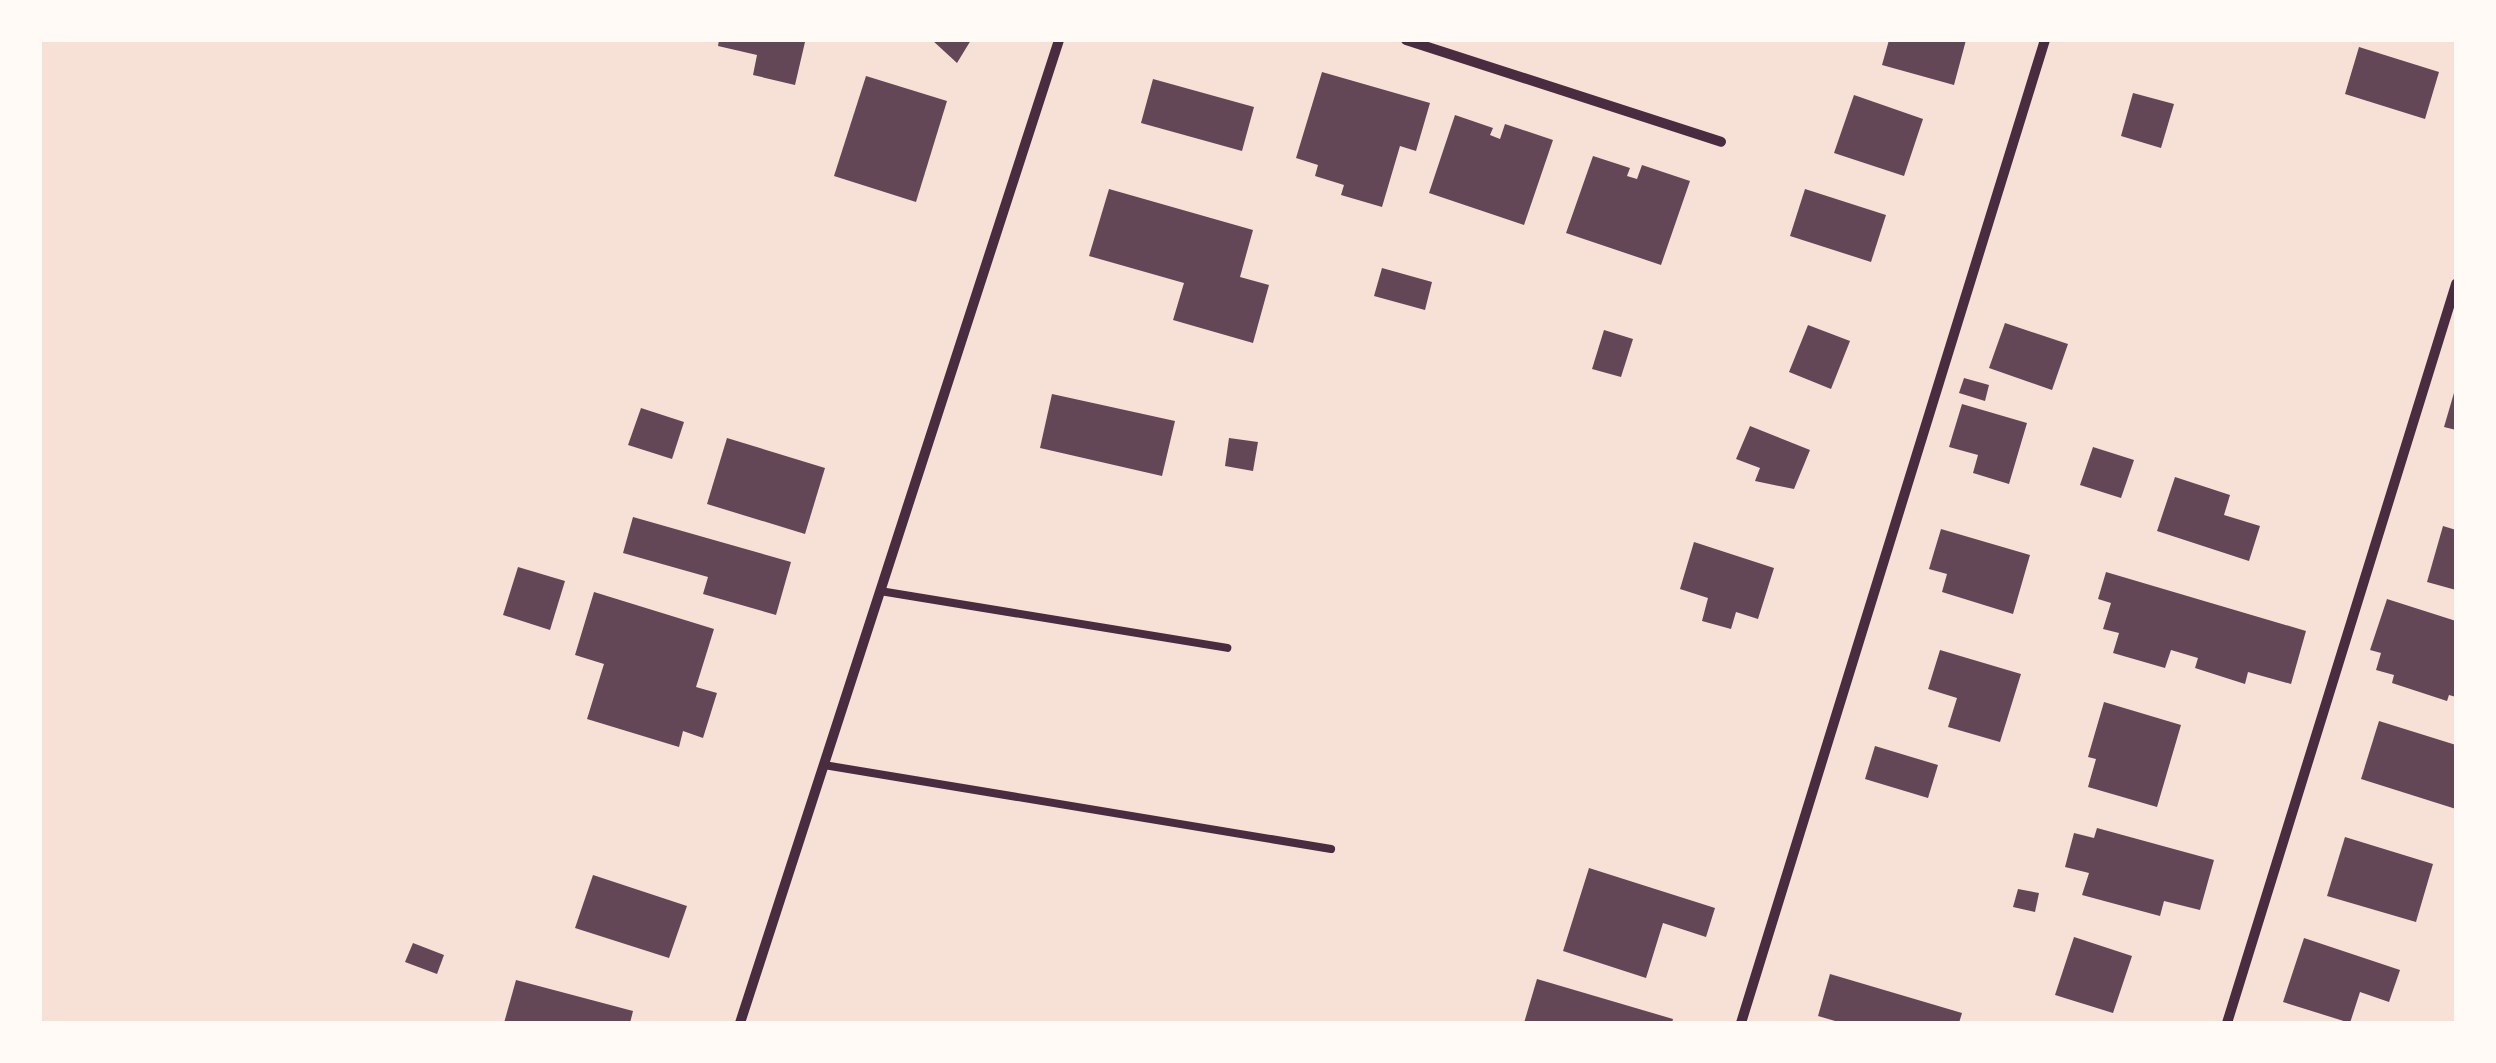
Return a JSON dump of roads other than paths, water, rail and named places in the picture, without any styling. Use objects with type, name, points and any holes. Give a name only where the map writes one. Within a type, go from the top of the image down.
[{"type":"street","points":[[740,1023],[1059,40]]},
{"type":"street","points":[[1406,40],[1441,46],[1721,142]]},
{"type":"street","points":[[1741,1023],[2045,40]]},
{"type":"street","points":[[2227,1023],[2456,284]]},
{"type":"lane","points":[[880,591],[1227,648]]},
{"type":"lane","points":[[824,765],[1331,849]]}]
